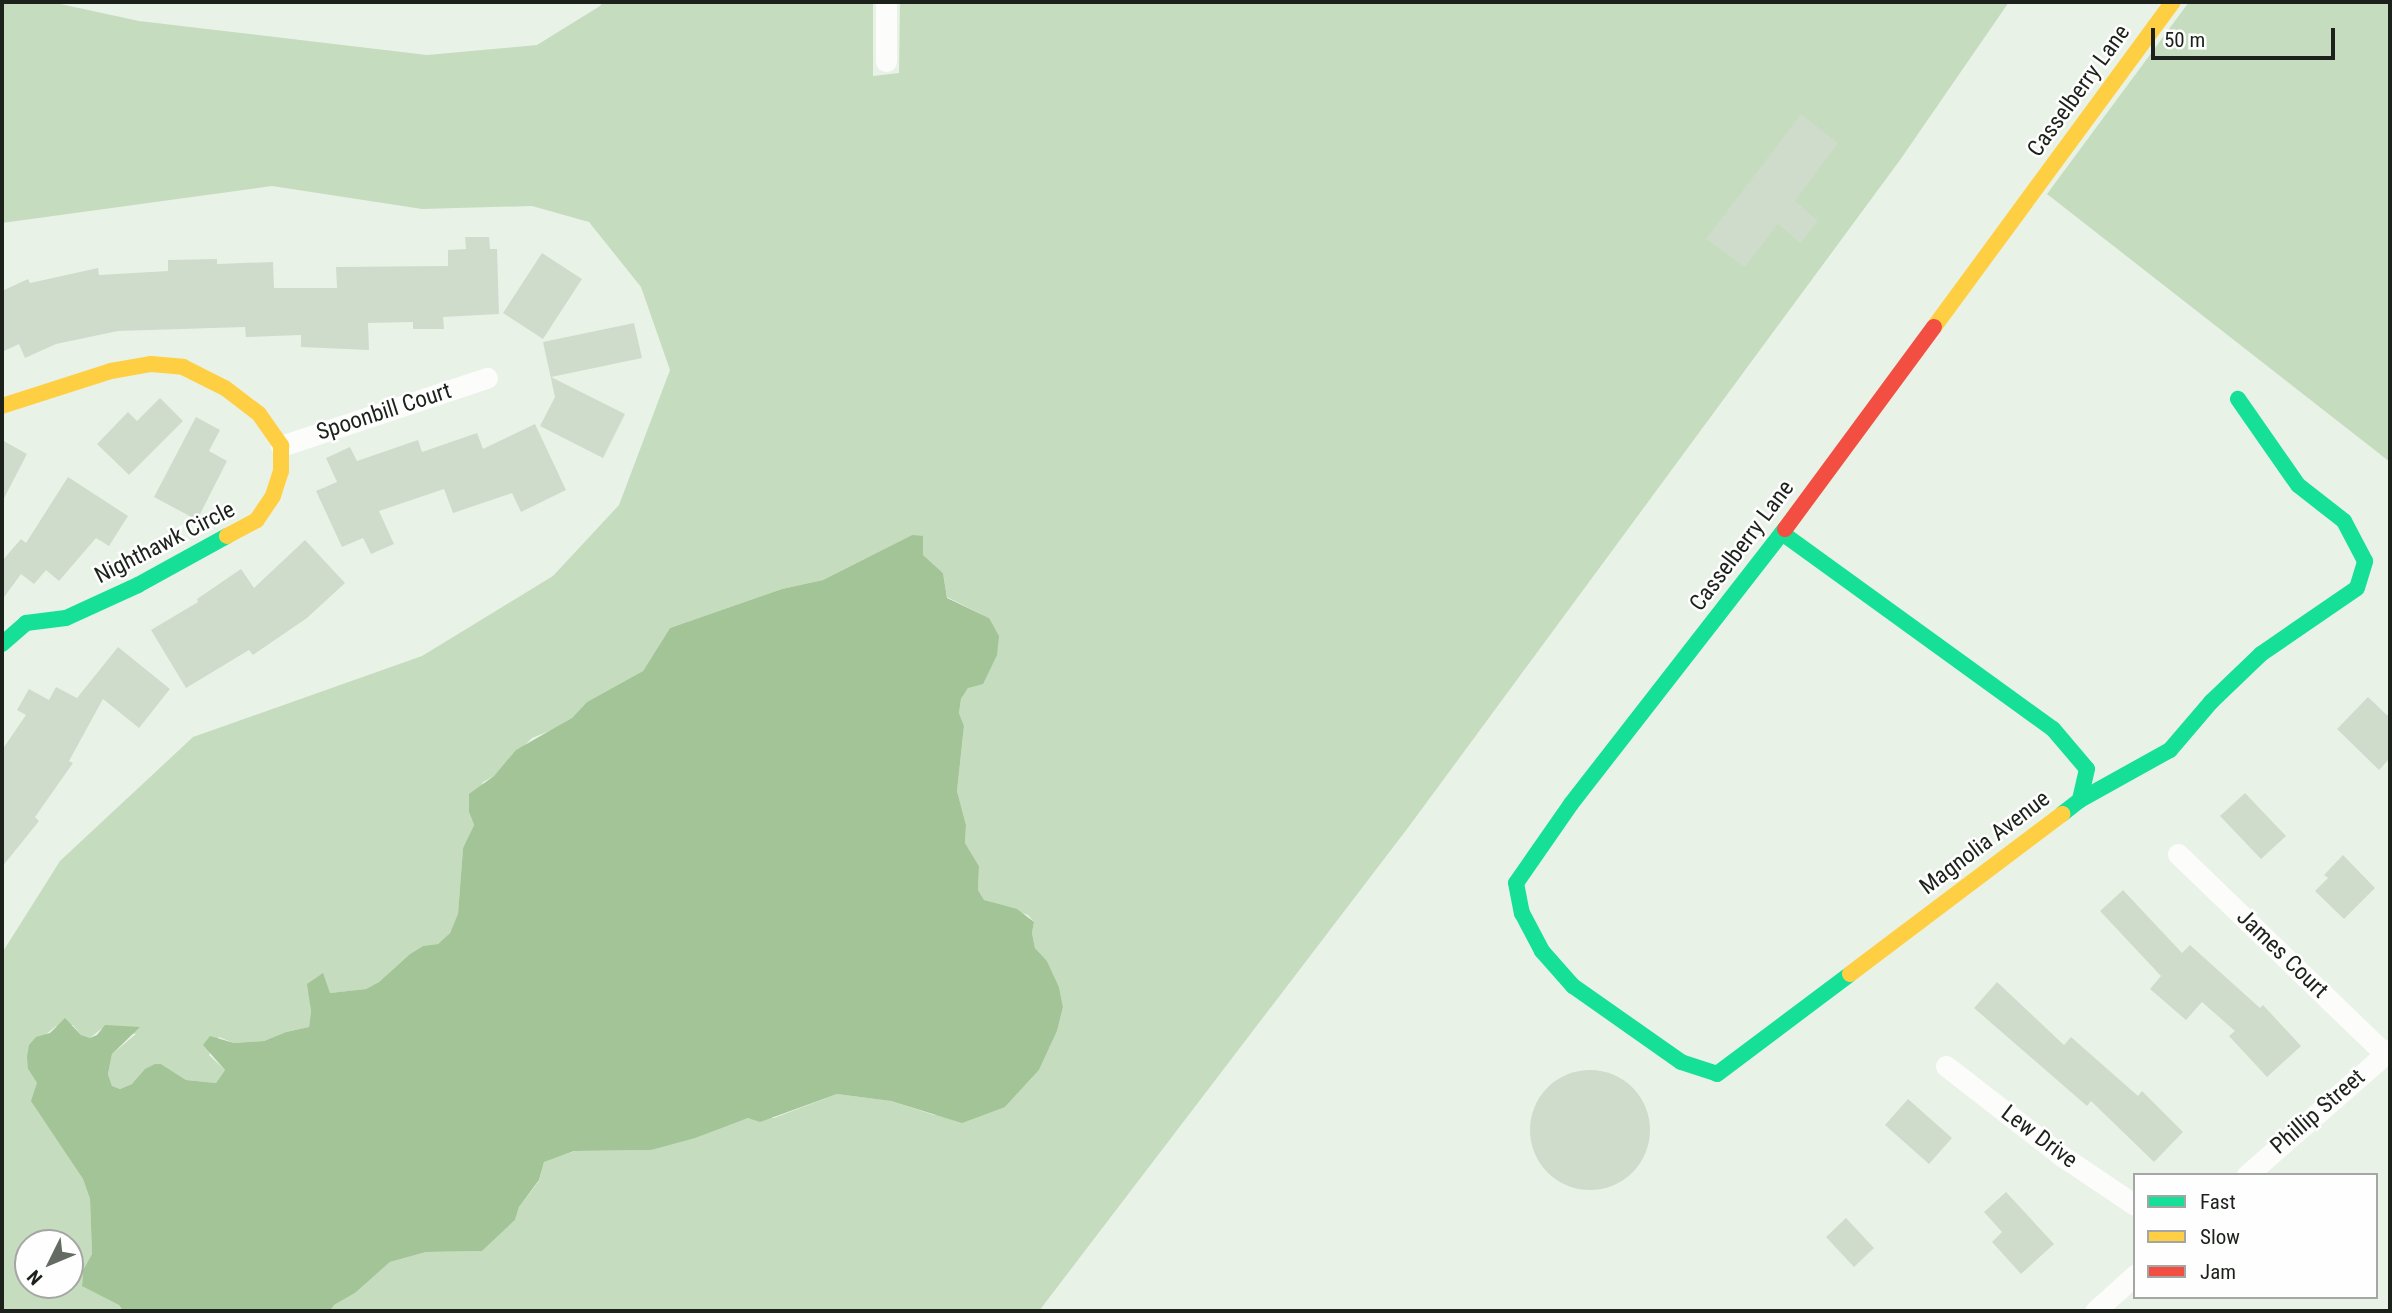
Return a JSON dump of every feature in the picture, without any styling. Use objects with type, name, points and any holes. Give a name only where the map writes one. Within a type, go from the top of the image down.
[{"type":"street","points":[[886,2],[886,61]]},
{"type":"street","name":"Casselberry Lane","points":[[1717,1074],[1681,1062],[1573,986],[1542,951],[1522,913],[1516,883],[1571,804],[1782,533],[2173,2]]},
{"type":"street","points":[[2,406],[111,372],[151,364],[183,367],[225,388],[259,414],[281,446]]},
{"type":"street","name":"Spoonbill Court","points":[[281,446],[487,378]]},
{"type":"street","points":[[2080,800],[2170,750],[2211,702],[2261,654],[2295,628],[2357,589],[2365,561],[2344,521],[2298,485],[2238,400]]},
{"type":"street","name":"Nighthawk Circle","points":[[2,644],[26,624],[66,618],[138,584],[257,520],[273,496],[281,471],[281,446]]},
{"type":"street","name":"Magnolia Avenue","points":[[1717,1074],[2080,800],[2087,769],[2053,729],[1782,533]]},
{"type":"street","name":"James Court","points":[[2178,854],[2388,1052]]},
{"type":"street","name":"Phillip Street","points":[[2249,1173],[2388,1052]]},
{"type":"street","name":"Lew Drive","points":[[1946,1066],[2062,1156],[2133,1204]]},
{"type":"street","points":[[2095,1311],[2133,1277]]},
{"type":"shaded area","points":[[2,2],[51,2],[139,21],[427,55],[537,45],[603,2],[873,2],[873,76],[899,73],[900,2],[2009,2],[1900,160],[1410,825],[1039,1311],[330,1311],[334,1305],[355,1293],[390,1262],[426,1252],[482,1251],[515,1220],[519,1207],[539,1181],[544,1162],[554,1158],[575,1151],[651,1150],[748,1118],[774,1118],[837,1094],[891,1101],[934,1115],[1005,1107],[1039,1070],[1057,1031],[1063,1007],[1059,987],[1047,961],[1035,948],[1032,933],[1034,922],[1028,915],[984,900],[978,890],[979,866],[965,843],[966,825],[957,791],[964,726],[959,713],[961,699],[968,688],[989,618],[947,597],[943,573],[923,555],[923,543],[912,535],[823,580],[782,589],[670,628],[643,671],[587,702],[572,718],[532,738],[494,776],[483,782],[469,812],[474,825],[463,848],[458,915],[450,933],[438,944],[423,946],[410,954],[379,982],[366,989],[330,993],[322,974],[308,984],[311,1011],[309,1027],[264,1041],[234,1043],[219,1037],[209,1055],[225,1070],[216,1083],[186,1080],[161,1064],[120,1089],[112,1086],[108,1074],[112,1054],[136,1034],[101,1029],[90,1038],[81,1035],[73,1025],[56,1026],[44,1036],[28,1069],[37,1083],[51,1130],[83,1179],[90,1199],[92,1254],[84,1268],[84,1229],[14,1229],[14,1299],[84,1299],[84,1286],[119,1305],[123,1311],[2,1311],[2,953],[60,861],[193,737],[422,656],[553,576],[619,505],[670,370],[641,287],[589,222],[532,206],[422,209],[272,186],[2,223]]},
{"type":"shaded area","points":[[2189,2],[2390,2],[2390,462],[2047,194]]},
{"type":"shaded area","points":[[912,535],[923,536],[923,555],[943,573],[947,598],[989,618],[999,636],[997,655],[983,684],[968,688],[961,699],[959,713],[964,726],[957,791],[966,825],[965,843],[979,866],[978,890],[984,900],[1017,909],[1034,922],[1032,933],[1035,948],[1047,961],[1059,987],[1063,1007],[1057,1031],[1039,1070],[1005,1107],[962,1123],[891,1101],[837,1094],[760,1122],[748,1118],[695,1138],[651,1150],[574,1151],[544,1162],[539,1180],[519,1207],[515,1220],[482,1251],[426,1252],[390,1262],[355,1293],[334,1305],[330,1311],[123,1311],[119,1305],[84,1287],[84,1268],[92,1254],[90,1199],[83,1179],[31,1101],[37,1083],[28,1069],[27,1057],[29,1045],[36,1037],[50,1033],[65,1018],[81,1035],[90,1038],[97,1035],[105,1025],[140,1027],[112,1054],[108,1074],[112,1086],[120,1089],[132,1084],[145,1069],[155,1064],[161,1064],[186,1080],[216,1083],[225,1070],[203,1045],[210,1036],[234,1043],[264,1041],[309,1027],[311,1011],[307,984],[323,973],[330,993],[366,989],[379,982],[410,954],[423,946],[438,944],[450,933],[458,914],[463,848],[474,825],[469,812],[469,794],[494,776],[516,750],[572,718],[587,702],[643,671],[670,628],[782,589],[823,580]]},
{"type":"building","points":[[1801,114],[1838,143],[1795,201],[1818,221],[1800,243],[1778,224],[1745,267],[1706,239]]},
{"type":"building","points":[[465,237],[489,237],[490,249],[497,249],[499,314],[443,317],[444,329],[413,329],[413,322],[368,323],[369,350],[301,347],[301,335],[246,337],[245,327],[118,331],[56,344],[25,358],[19,344],[2,352],[2,291],[28,279],[30,283],[98,268],[99,275],[168,271],[168,260],[217,259],[217,264],[273,262],[274,288],[337,288],[336,267],[448,266],[448,250],[466,249]]},
{"type":"building","points":[[542,253],[582,279],[543,339],[503,313]]},
{"type":"building","points":[[634,323],[642,358],[551,377],[625,414],[603,458],[540,426],[555,397],[543,342]]},
{"type":"building","points":[[160,398],[183,421],[129,475],[97,444],[128,412],[137,421]]},
{"type":"building","points":[[196,417],[220,430],[209,451],[227,461],[197,520],[154,497]]},
{"type":"building","points":[[535,424],[566,490],[521,512],[512,493],[453,513],[444,489],[379,511],[394,544],[371,554],[363,538],[342,547],[316,491],[337,482],[326,458],[350,447],[357,461],[418,440],[422,452],[477,433],[483,449]]},
{"type":"building","points":[[2,440],[27,454],[2,502]]},
{"type":"building","points":[[68,477],[128,516],[109,546],[96,538],[59,581],[46,570],[34,584],[21,574],[2,600],[2,561],[21,539],[26,543]]},
{"type":"building","points":[[305,540],[345,583],[307,618],[253,655],[249,650],[186,688],[151,630],[198,602],[197,599],[241,569],[254,588]]},
{"type":"building","points":[[118,647],[170,689],[139,728],[103,699],[69,761],[73,763],[35,817],[39,821],[2,867],[2,750],[26,715],[17,710],[29,689],[49,700],[56,687],[77,698]]},
{"type":"building","points":[[2368,697],[2390,718],[2390,758],[2379,770],[2337,729]]},
{"type":"building","points":[[2245,793],[2286,836],[2261,859],[2220,816]]},
{"type":"building","points":[[2343,855],[2375,888],[2344,919],[2315,891],[2328,878],[2324,875]]},
{"type":"building","points":[[2123,890],[2182,953],[2190,945],[2260,1008],[2263,1005],[2301,1046],[2267,1077],[2229,1036],[2235,1031],[2202,1002],[2186,1020],[2150,989],[2161,976],[2100,911]]},
{"type":"building","points":[[1997,982],[2064,1045],[2071,1037],[2138,1096],[2142,1091],[2183,1132],[2154,1162],[2091,1101],[2087,1106],[1974,1008]]},
{"type":"building","points":[[1590,1070],[1613,1075],[1632,1088],[1645,1107],[1650,1130],[1645,1153],[1632,1172],[1613,1185],[1590,1190],[1567,1185],[1548,1172],[1535,1153],[1530,1130],[1535,1107],[1548,1088],[1567,1075]]},
{"type":"building","points":[[1908,1099],[1952,1138],[1929,1164],[1885,1125]]},
{"type":"building","points":[[2006,1192],[2054,1244],[2021,1274],[1992,1242],[2002,1232],[1984,1212]]},
{"type":"building","points":[[1846,1218],[1874,1248],[1854,1267],[1826,1237]]},
{"type":"traffic: fast","points":[[2080,800],[2170,750],[2211,702],[2261,654],[2357,588],[2365,561],[2344,521],[2298,485],[2238,399]]},
{"type":"traffic: fast","points":[[1785,529],[1571,804],[1516,883],[1522,913],[1542,951],[1573,986],[1681,1062],[1717,1074],[1850,974]]},
{"type":"traffic: fast","points":[[1782,533],[2053,729],[2087,769],[2080,800],[2062,814]]},
{"type":"traffic: fast","points":[[2,644],[26,623],[66,618],[138,585],[227,536]]},
{"type":"traffic: slow","points":[[1934,327],[2173,2]]},
{"type":"traffic: slow","points":[[2,406],[111,371],[151,364],[183,367],[225,388],[259,414],[281,446],[281,471],[273,496],[257,520],[227,536]]},
{"type":"traffic: slow","points":[[1850,974],[2062,814]]},
{"type":"traffic: jam","points":[[1785,529],[1934,327]]}]
